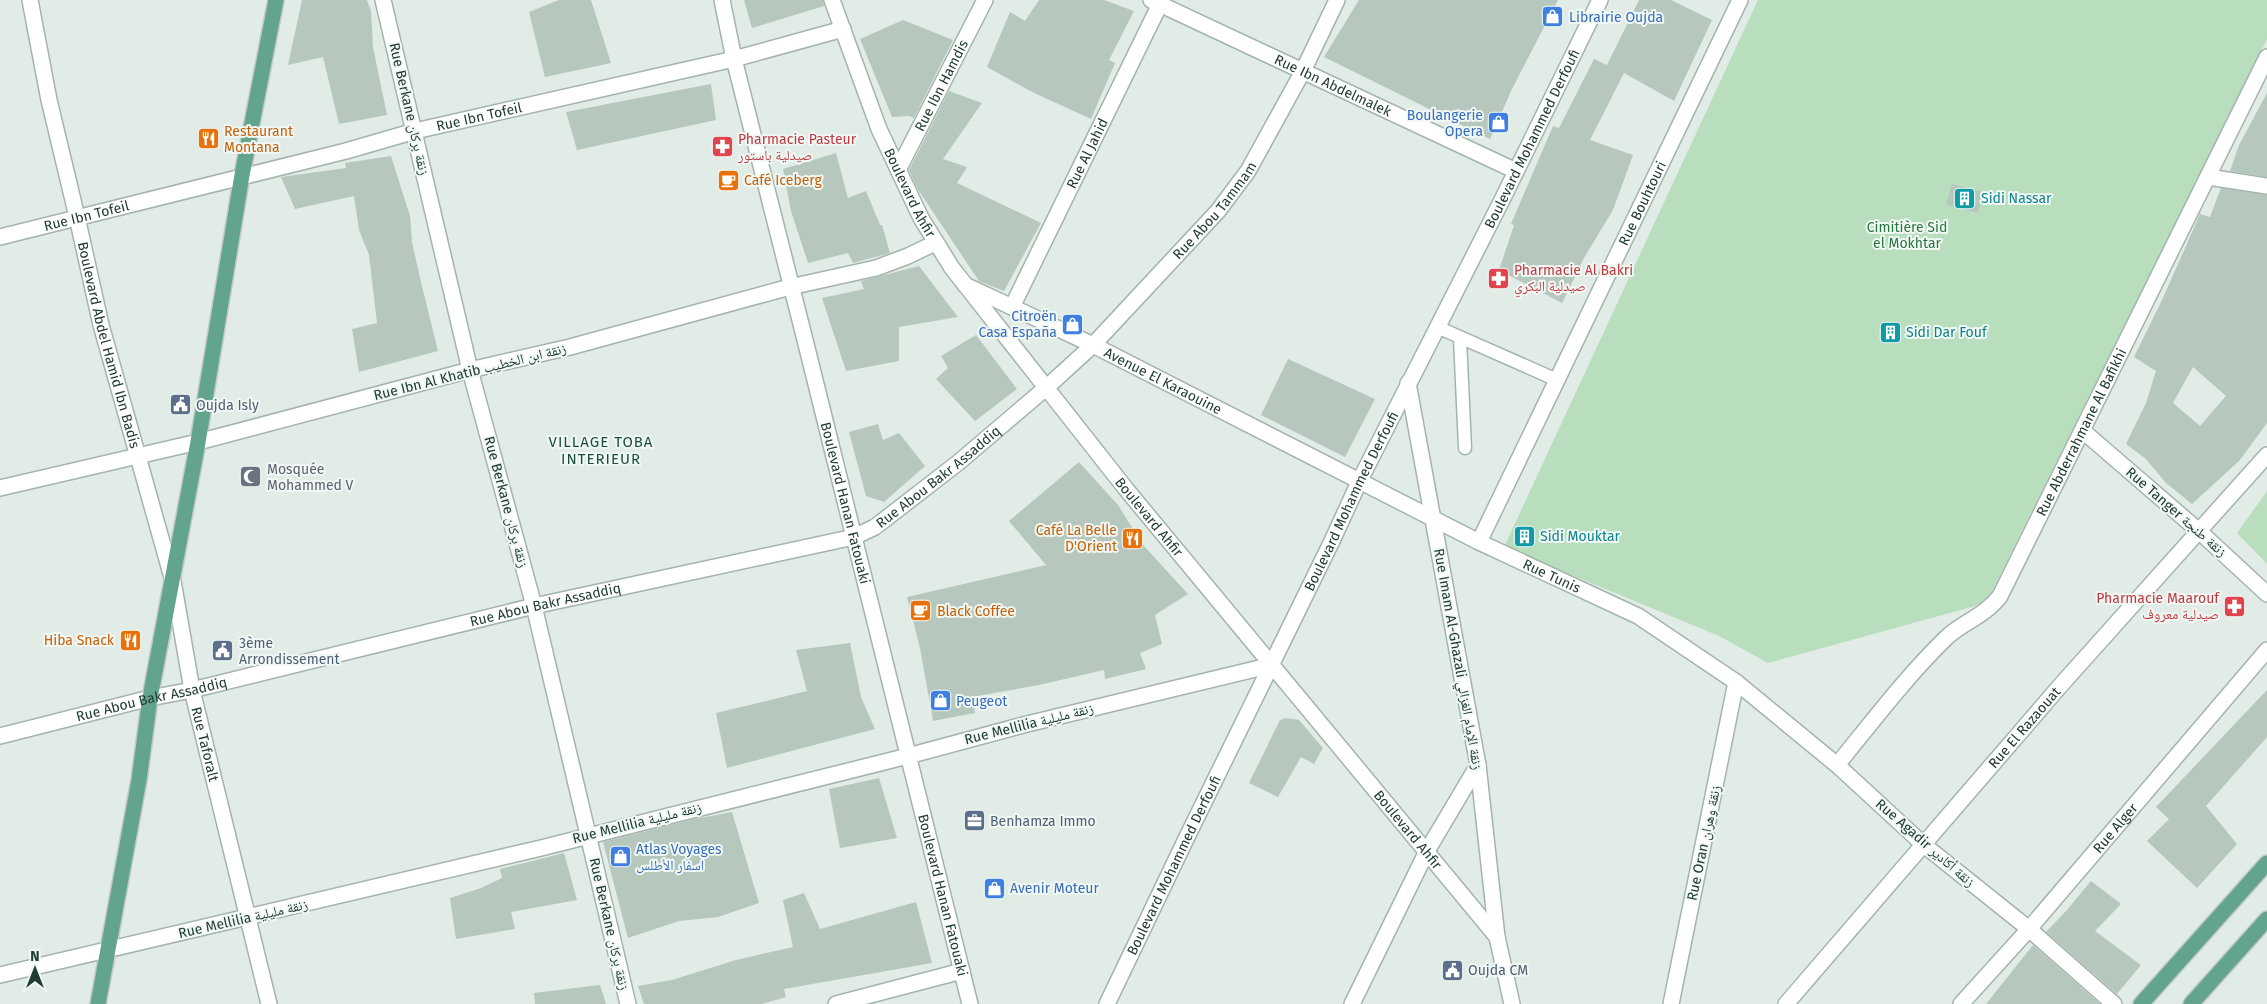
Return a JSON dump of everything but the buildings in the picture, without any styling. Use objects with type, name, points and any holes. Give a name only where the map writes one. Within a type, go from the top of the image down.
[{"type":"main road","points":[[98,1004],[139,780],[150,698],[198,442],[242,176],[276,0]]},
{"type":"main road","points":[[2142,1004],[2267,863]]},
{"type":"main road","points":[[2191,1004],[2267,918]]},
{"type":"street","name":"Boulevard Abdel Hamid Ibn Badis","points":[[30,0],[49,100],[101,325],[137,456]]},
{"type":"street","name":"Rue Berkane زنقة بركان","points":[[384,0],[470,370],[534,606],[628,1004]]},
{"type":"street","name":"Boulevard Hanan Fatouaki","points":[[722,0],[734,59],[790,288],[854,536],[970,1004]]},
{"type":"street","name":"Boulevard Ahfir","points":[[832,0],[879,128],[935,243],[965,285],[1126,489],[1497,937],[1512,1004]]},
{"type":"street","name":"Rue Ibn Hamdis","points":[[898,170],[985,0]]},
{"type":"street","name":"Rue Abou Tammam","points":[[1047,387],[1093,344],[1218,211],[1239,184],[1303,72],[1337,0]]},
{"type":"street","name":"Boulevard Mohammed Derfoufi","points":[[1107,1004],[1359,482],[1600,0]]},
{"type":"street","name":"Rue Bouhtouri","points":[[1479,542],[1740,0]]},
{"type":"street","name":"Rue Ibn Abdelmalek","points":[[1158,2],[1516,171]]},
{"type":"street","name":"Rue Al Jahid","points":[[1012,307],[1158,2]]},
{"type":"street","name":"Rue Ibn Tofeil","points":[[0,237],[77,216],[346,151],[415,131],[734,59],[843,29]]},
{"type":"street","name":"Rue Abderrahmane Al Bafikhi","points":[[1837,765],[1896,693],[1945,639],[1956,629],[1972,621],[1992,606],[2009,579],[2267,57]]},
{"type":"street","points":[[2208,177],[2267,186]]},
{"type":"street","name":"Rue Ibn Al Khatib زنقة ابن الخطيب","points":[[0,488],[198,442],[470,370],[570,347],[790,288],[876,268],[935,243]]},
{"type":"street","name":"Avenue El Karaouine","points":[[965,285],[1093,344],[1359,482]]},
{"type":"street","name":"Rue Imam Al-Ghazali زنقة الإمام الغزالي","points":[[1408,384],[1478,765],[1497,937]]},
{"type":"street","name":"Rue Abou Bakr Assaddiq","points":[[0,736],[534,606],[854,536],[875,527],[959,462],[1047,387]]},
{"type":"street","name":"Rue Tanger زنقة طنجة","points":[[2083,431],[2200,532],[2267,594]]},
{"type":"street","name":"Rue El Razaouat","points":[[1786,1004],[2060,686],[2267,455]]},
{"type":"street","name":"Rue Taforalt","points":[[137,456],[172,581],[192,690],[269,1004]]},
{"type":"street","name":"Rue Tunis","points":[[1359,482],[1479,542],[1638,616],[1736,682]]},
{"type":"street","name":"Rue Alger","points":[[1961,1004],[2029,929],[2267,650]]},
{"type":"street","name":"Rue Mellilia زنقة مليلية","points":[[0,975],[247,918],[588,835],[908,756],[1036,721],[1272,665]]},
{"type":"street","name":"Rue Agadir زنقة أكادير","points":[[1736,682],[1837,765],[1924,845],[2029,929],[2114,1004]]},
{"type":"street","name":"Rue Oran زنقة وهران","points":[[1671,1004],[1736,682]]},
{"type":"street","points":[[1352,1004],[1427,851],[1478,765]]},
{"type":"street","points":[[836,1004],[962,971]]},
{"type":"lane","points":[[1437,327],[1557,380]]},
{"type":"lane","points":[[1460,338],[1465,448]]},
{"type":"green space","name":"Cimitière Sid el Mokhtar","points":[[1758,0],[2267,0],[2267,39],[1986,603],[1768,663],[1719,636],[1504,547]]},
{"type":"green space","points":[[2267,491],[2267,564],[2237,533]]},
{"type":"place","name":"Librairie Oujda","points":[[1553,17]]},
{"type":"place","name":"Boulangerie Opera","points":[[1499,123]]},
{"type":"place","name":"Restaurant Montana","points":[[208,139]]},
{"type":"place","name":"Pharmacie Pasteur صيدلية باستور","points":[[722,147]]},
{"type":"place","name":"Café Iceberg","points":[[728,180]]},
{"type":"place","name":"Sidi Nassar","points":[[1965,198]]},
{"type":"place","name":"Pharmacie Al Bakri صيدلية البكري","points":[[1498,278]]},
{"type":"place","name":"Citroën Casa España","points":[[1073,324]]},
{"type":"place","name":"Sidi Dar Fouf","points":[[1890,332]]},
{"type":"place","name":"Oujda Isly","points":[[180,405]]},
{"type":"place","name":"Mosquée Mohammed V","points":[[251,477]]},
{"type":"place","name":"Sidi Mouktar","points":[[1524,536]]},
{"type":"place","name":"Café La Belle D'Orient","points":[[1133,538]]},
{"type":"place","name":"Pharmacie Maarouf صيدلية معروف","points":[[2235,606]]},
{"type":"place","name":"Black Coffee","points":[[921,611]]},
{"type":"place","name":"Hiba Snack","points":[[130,640]]},
{"type":"place","name":"3ème Arrondissement","points":[[223,651]]},
{"type":"place","name":"Peugeot","points":[[940,701]]},
{"type":"place","name":"Benhamza Immo","points":[[974,821]]},
{"type":"place","name":"Atlas Voyages اسفار الأطلس","points":[[620,857]]},
{"type":"place","name":"Avenir Moteur","points":[[994,888]]},
{"type":"place","name":"Oujda CM","points":[[1452,970]]},
{"type":"district","name":"VILLAGE TOBA INTERIEUR","points":[[601,450]]}]
